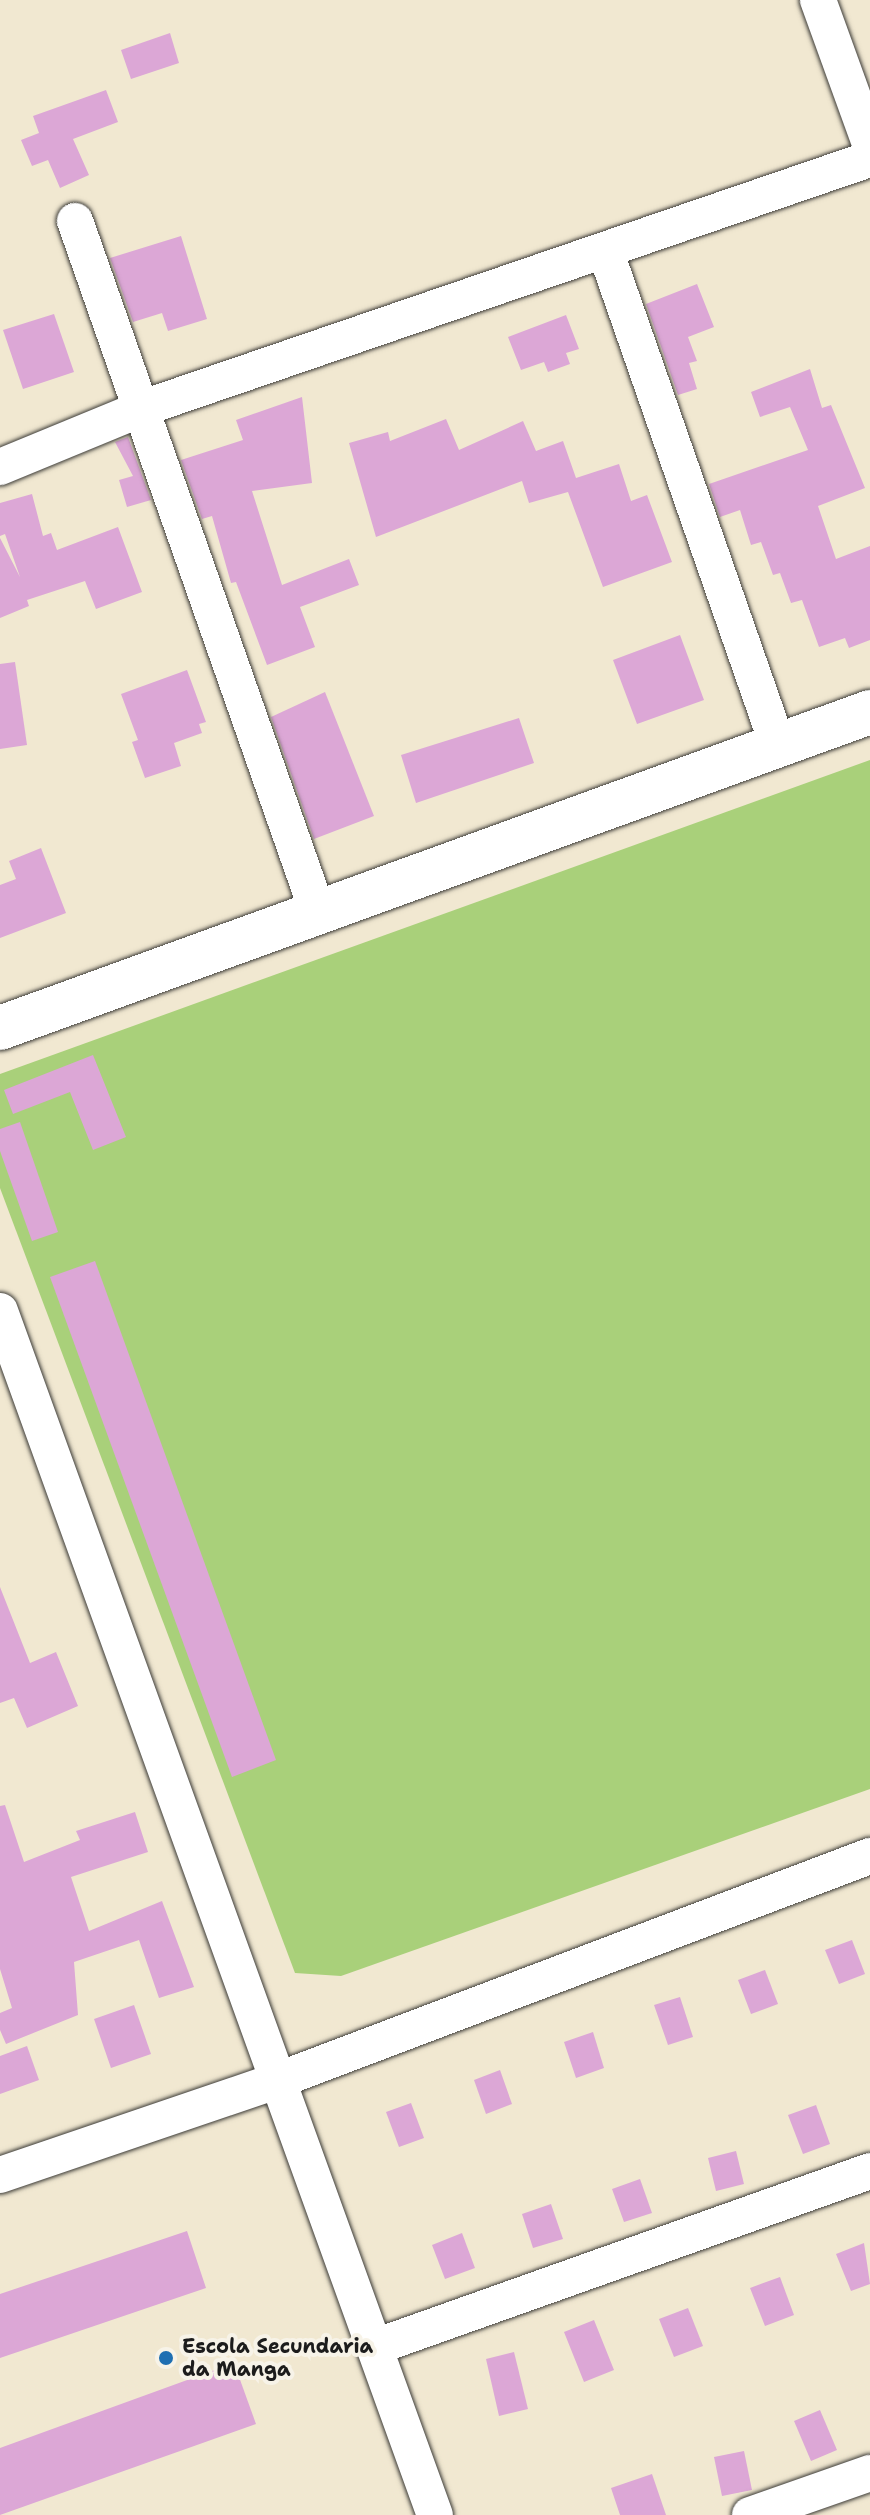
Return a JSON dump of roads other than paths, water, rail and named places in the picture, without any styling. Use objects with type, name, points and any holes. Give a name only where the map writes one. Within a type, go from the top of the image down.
[{"type":"street","points":[[818,0],[870,144]]},
{"type":"street","points":[[0,467],[143,408],[870,159]]},
{"type":"street","points":[[75,221],[318,913]]},
{"type":"street","points":[[605,250],[778,746]]},
{"type":"street","points":[[0,1028],[870,712]]},
{"type":"street","points":[[0,1311],[435,2515]]},
{"type":"street","points":[[0,2175],[276,2081],[870,1856]]},
{"type":"street","points":[[375,2347],[870,2171]]},
{"type":"street","points":[[750,2515],[870,2473]]},
{"type":"place","name":"Escola Secundaria da Manga","points":[[166,2358]]}]
